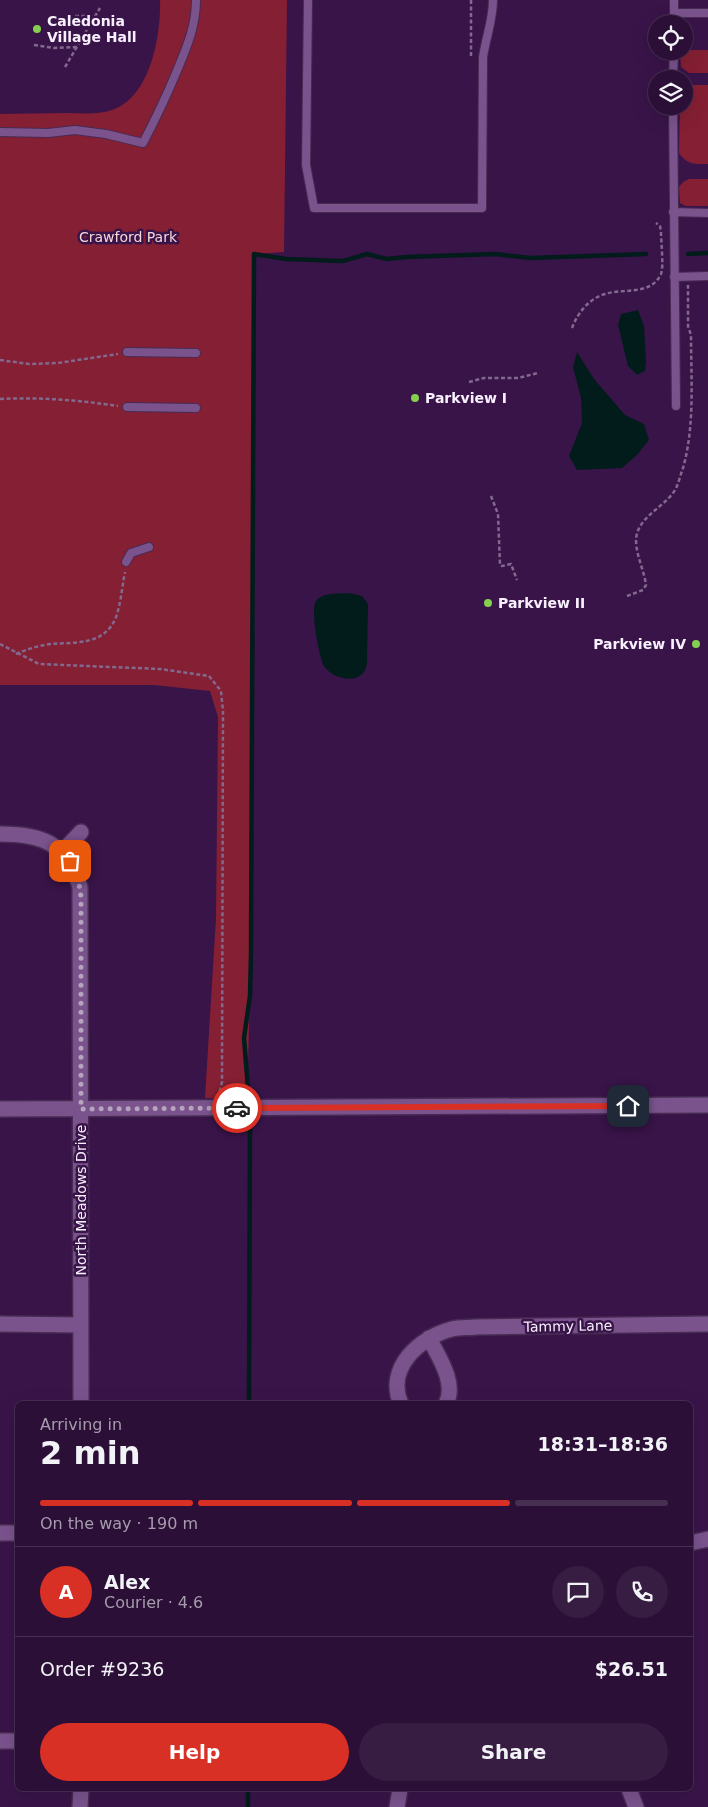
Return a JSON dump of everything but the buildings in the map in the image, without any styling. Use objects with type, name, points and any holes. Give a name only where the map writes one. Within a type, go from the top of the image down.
[{"type":"street","points":[[0,834],[32,836],[48,842],[62,852],[81,832]]},
{"type":"street","name":"North Meadows Drive","points":[[62,852],[75,870],[80,886],[81,898],[81,1401]]},
{"type":"street","points":[[0,1109],[708,1105]]},
{"type":"street","points":[[0,1324],[81,1324]]},
{"type":"street","name":"Tammy Lane","points":[[400,1401],[397,1394],[396,1379],[401,1366],[411,1352],[429,1338],[453,1329],[476,1327],[708,1324]]},
{"type":"street","points":[[429,1338],[444,1369],[449,1386],[448,1401]]},
{"type":"street","points":[[0,1533],[15,1533]]},
{"type":"street","points":[[693,1542],[708,1539]]},
{"type":"street","points":[[0,1741],[15,1741]]},
{"type":"street","points":[[80,1807],[81,1791]]},
{"type":"street","points":[[397,1807],[400,1791]]},
{"type":"street","points":[[630,1791],[636,1807]]},
{"type":"lane","points":[[0,132],[48,133],[76,130],[106,134],[143,143],[162,106],[193,31],[196,16],[196,0]]},
{"type":"lane","points":[[308,0],[306,165],[314,208],[482,208],[484,57],[486,38],[491,29],[493,0]]},
{"type":"lane","points":[[674,0],[674,13],[707,14]]},
{"type":"lane","points":[[673,115],[676,406]]},
{"type":"lane","points":[[673,212],[708,213]]},
{"type":"lane","points":[[674,276],[708,276]]},
{"type":"lane","points":[[127,352],[196,352]]},
{"type":"lane","points":[[127,407],[196,408]]},
{"type":"lane","points":[[126,562],[132,553],[149,547]]},
{"type":"path","points":[[65,67],[100,8]]},
{"type":"path","points":[[75,16],[96,16]]},
{"type":"path","points":[[34,45],[54,48],[77,47]]},
{"type":"path","points":[[572,328],[582,309],[594,299],[606,293],[647,287],[657,281],[662,273],[661,232],[660,226],[656,223]]},
{"type":"path","points":[[627,596],[643,590],[646,585],[637,547],[638,531],[641,524],[674,491],[683,468],[689,439],[691,335],[688,326],[688,276]]},
{"type":"path","points":[[0,360],[29,364],[58,363],[127,352]]},
{"type":"path","points":[[469,382],[484,378],[518,378],[538,373]]},
{"type":"path","points":[[0,399],[50,398],[81,400],[127,407]]},
{"type":"path","points":[[491,496],[498,514],[500,564],[502,566],[511,564],[517,580]]},
{"type":"path","points":[[16,654],[50,644],[95,640],[107,631],[116,618],[126,562]]},
{"type":"path","points":[[0,644],[16,654],[39,664],[160,669],[209,676],[221,691],[224,780],[222,1082],[216,1108]]},
{"type":"green space","name":"Crawford Park","points":[[160,0],[287,0],[284,252],[254,254],[251,954],[247,1100],[205,1098],[216,918],[218,717],[210,691],[154,685],[0,685],[0,114],[107,112],[125,103],[145,79],[151,63],[156,47]]},
{"type":"green space","points":[[693,50],[708,50],[708,73],[693,73],[693,70],[685,70],[681,67],[680,60],[693,60]]},
{"type":"green space","points":[[693,85],[708,85],[708,164],[688,162],[679,153],[680,115],[693,115]]},
{"type":"green space","points":[[689,179],[708,179],[708,206],[686,206],[680,203],[679,187]]},
{"type":"shaded area","points":[[638,310],[644,326],[646,362],[645,371],[637,375],[628,366],[618,325],[621,314]]},
{"type":"shaded area","points":[[577,352],[594,379],[625,415],[644,424],[649,440],[637,455],[622,468],[577,470],[569,456],[582,423],[581,398],[573,367]]},
{"type":"shaded area","points":[[349,593],[362,596],[368,604],[367,664],[365,671],[353,679],[336,676],[324,666],[318,644],[314,613],[314,606],[319,598],[331,594]]},
{"type":"waterway","points":[[688,254],[708,253]]},
{"type":"waterway","points":[[248,1088],[244,1038],[250,996],[251,954],[254,254],[286,259],[343,261],[367,254],[387,259],[495,254],[531,258],[646,254]]},
{"type":"waterway","points":[[249,1401],[250,1119]]},
{"type":"waterway","points":[[248,1791],[248,1807]]},
{"type":"way so far","points":[[70,861],[80,886],[81,898],[81,1109],[237,1108]]},
{"type":"place","name":"Caledonia Village Hall","points":[[37,29]]},
{"type":"place","name":"Parkview I","points":[[415,398]]},
{"type":"place","name":"Parkview II","points":[[488,603]]},
{"type":"place","name":"Parkview IV","points":[[696,644]]},
{"type":"route","points":[[237,1108],[628,1106]]}]
